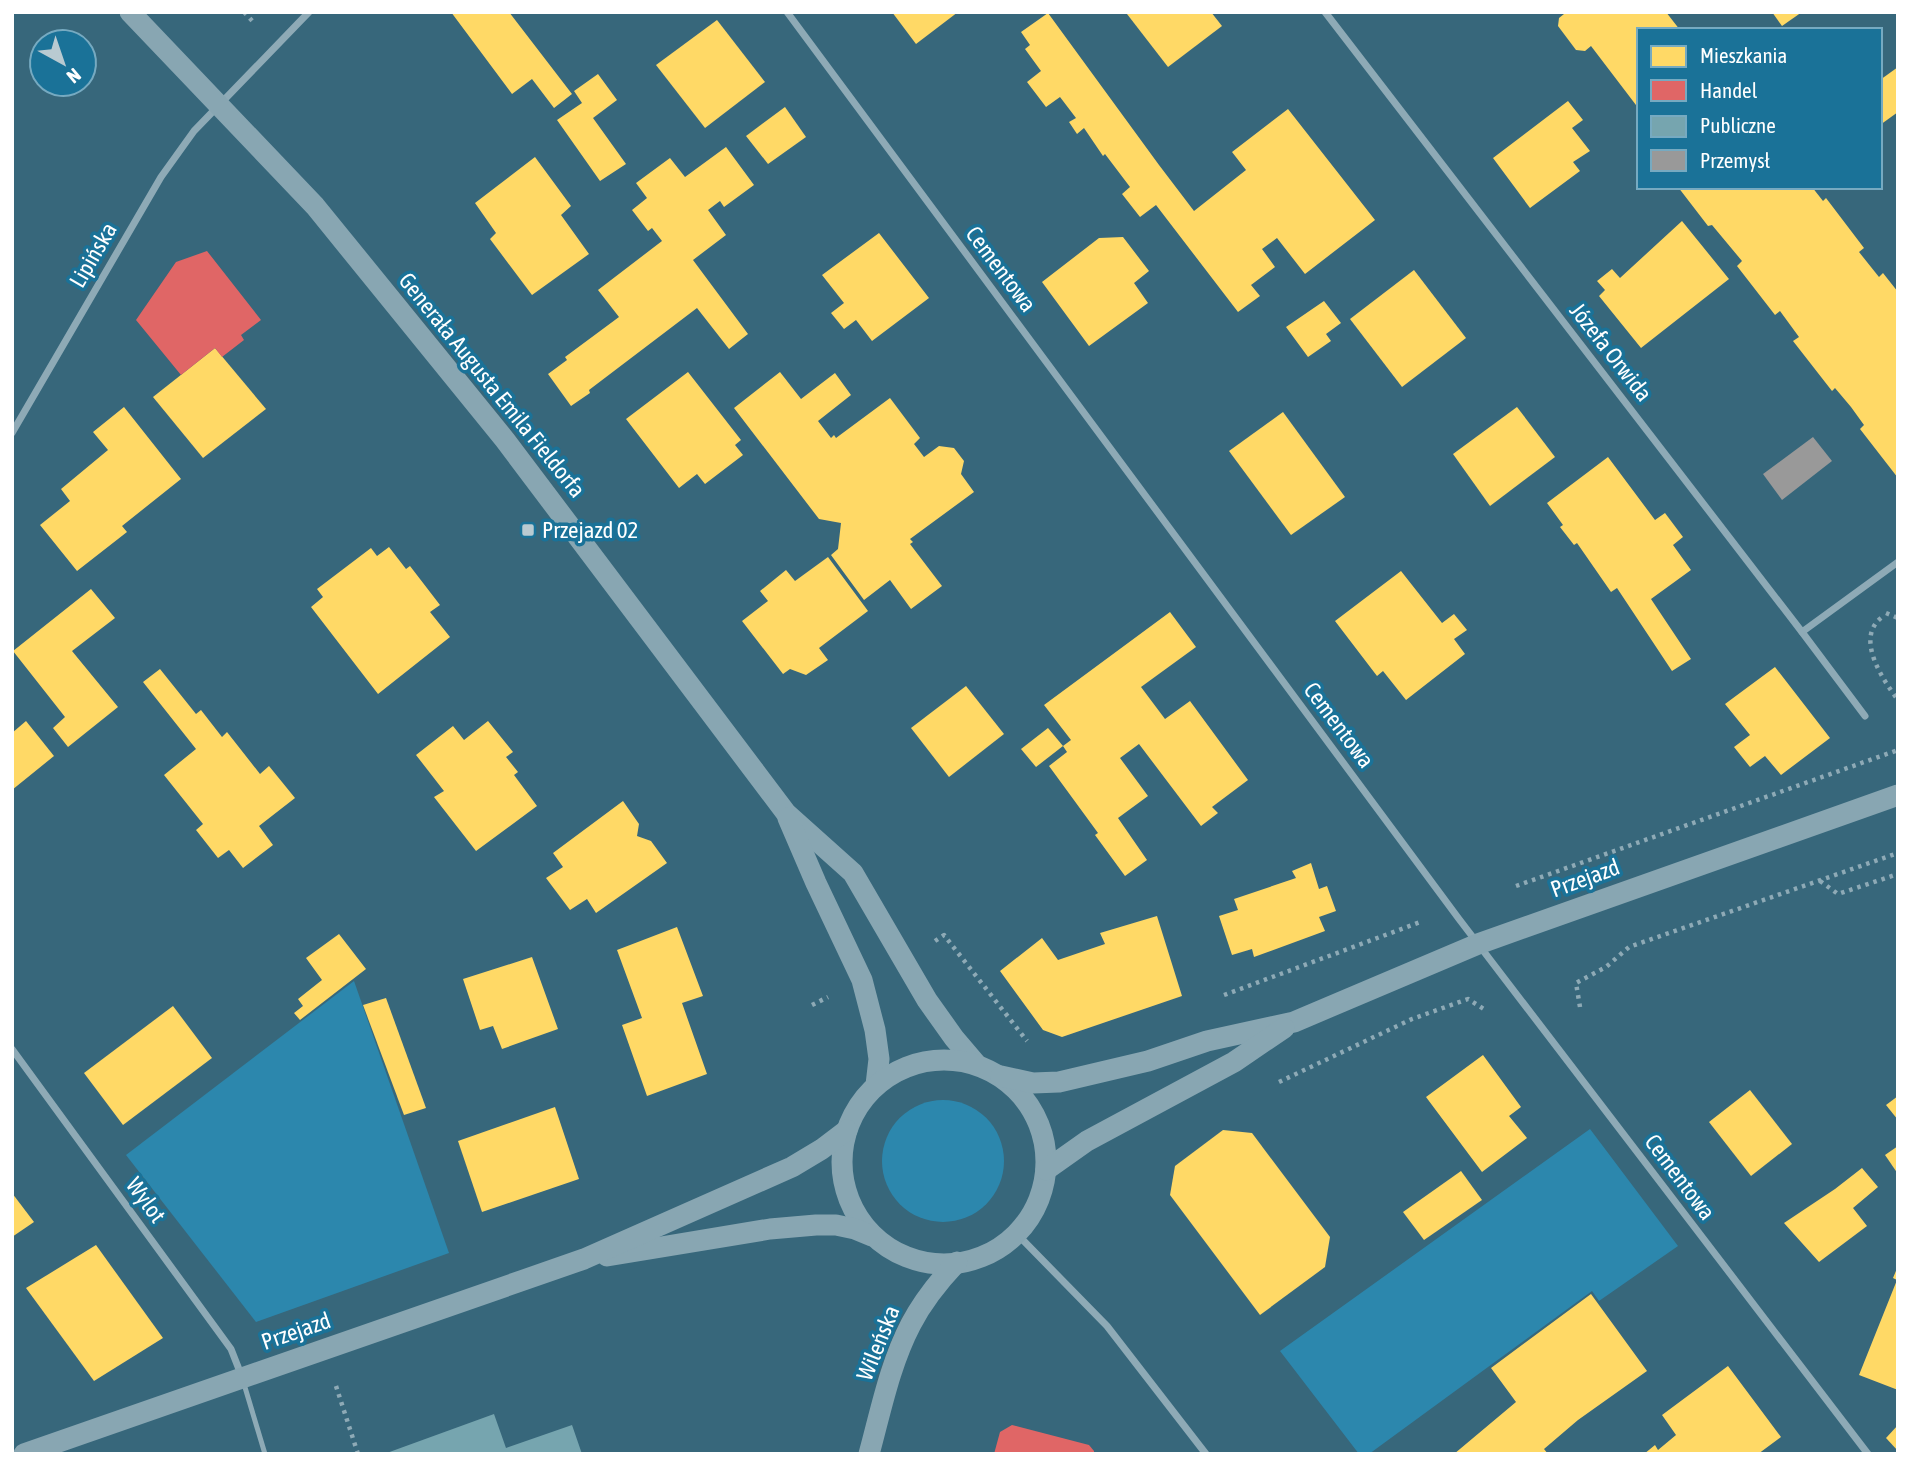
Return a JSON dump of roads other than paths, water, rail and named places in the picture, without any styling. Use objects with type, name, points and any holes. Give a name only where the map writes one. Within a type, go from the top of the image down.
[{"type":"street","name":"Generała Augusta Emila Fieldorfa","points":[[130,12],[315,206],[505,440],[786,813],[852,873],[927,1000],[977,1065]]},
{"type":"street","name":"Lipińska","points":[[12,433],[161,177],[194,131],[309,12]]},
{"type":"street","name":"Cementowa","points":[[787,12],[1478,944],[1868,1454]]},
{"type":"street","name":"Józefa Orwida","points":[[1325,12],[1865,716]]},
{"type":"street","points":[[1802,632],[1898,562]]},
{"type":"street","name":"Przejazd","points":[[1001,1076],[1033,1083],[1059,1082],[1148,1061],[1207,1041],[1294,1022],[1478,944],[1898,795]]},
{"type":"street","name":"Generała Augusta Emila Fieldorfa","points":[[786,813],[862,981],[875,1030],[878,1059],[876,1085]]},
{"type":"street","name":"Przejazd","points":[[1046,1170],[1087,1141],[1234,1062],[1294,1022]]},
{"type":"street","name":"Wylot","points":[[12,1049],[231,1349],[243,1378]]},
{"type":"street","points":[[950,1059],[977,1065],[1001,1076],[1021,1094],[1036,1117],[1044,1143],[1046,1170],[1040,1196],[1030,1216],[999,1248],[979,1258],[935,1263],[913,1259],[892,1250],[874,1237],[860,1220],[849,1200],[843,1179],[842,1156],[847,1130],[858,1106],[876,1085],[898,1070],[924,1061],[950,1059]]},
{"type":"street","name":"Przejazd","points":[[24,1454],[584,1259],[792,1167],[847,1130]]},
{"type":"street","name":"Przejazd","points":[[584,1259],[770,1229],[816,1225],[836,1225],[874,1237]]},
{"type":"street","points":[[1016,1233],[1107,1326],[1206,1454]]},
{"type":"street","name":"Wileńska","points":[[869,1454],[892,1367],[911,1324],[939,1282],[957,1262]]},
{"type":"lane","points":[[12,415],[19,422]]},
{"type":"lane","points":[[243,1378],[265,1454]]},
{"type":"place","name":"Przejazd 02","points":[[528,530]]}]
